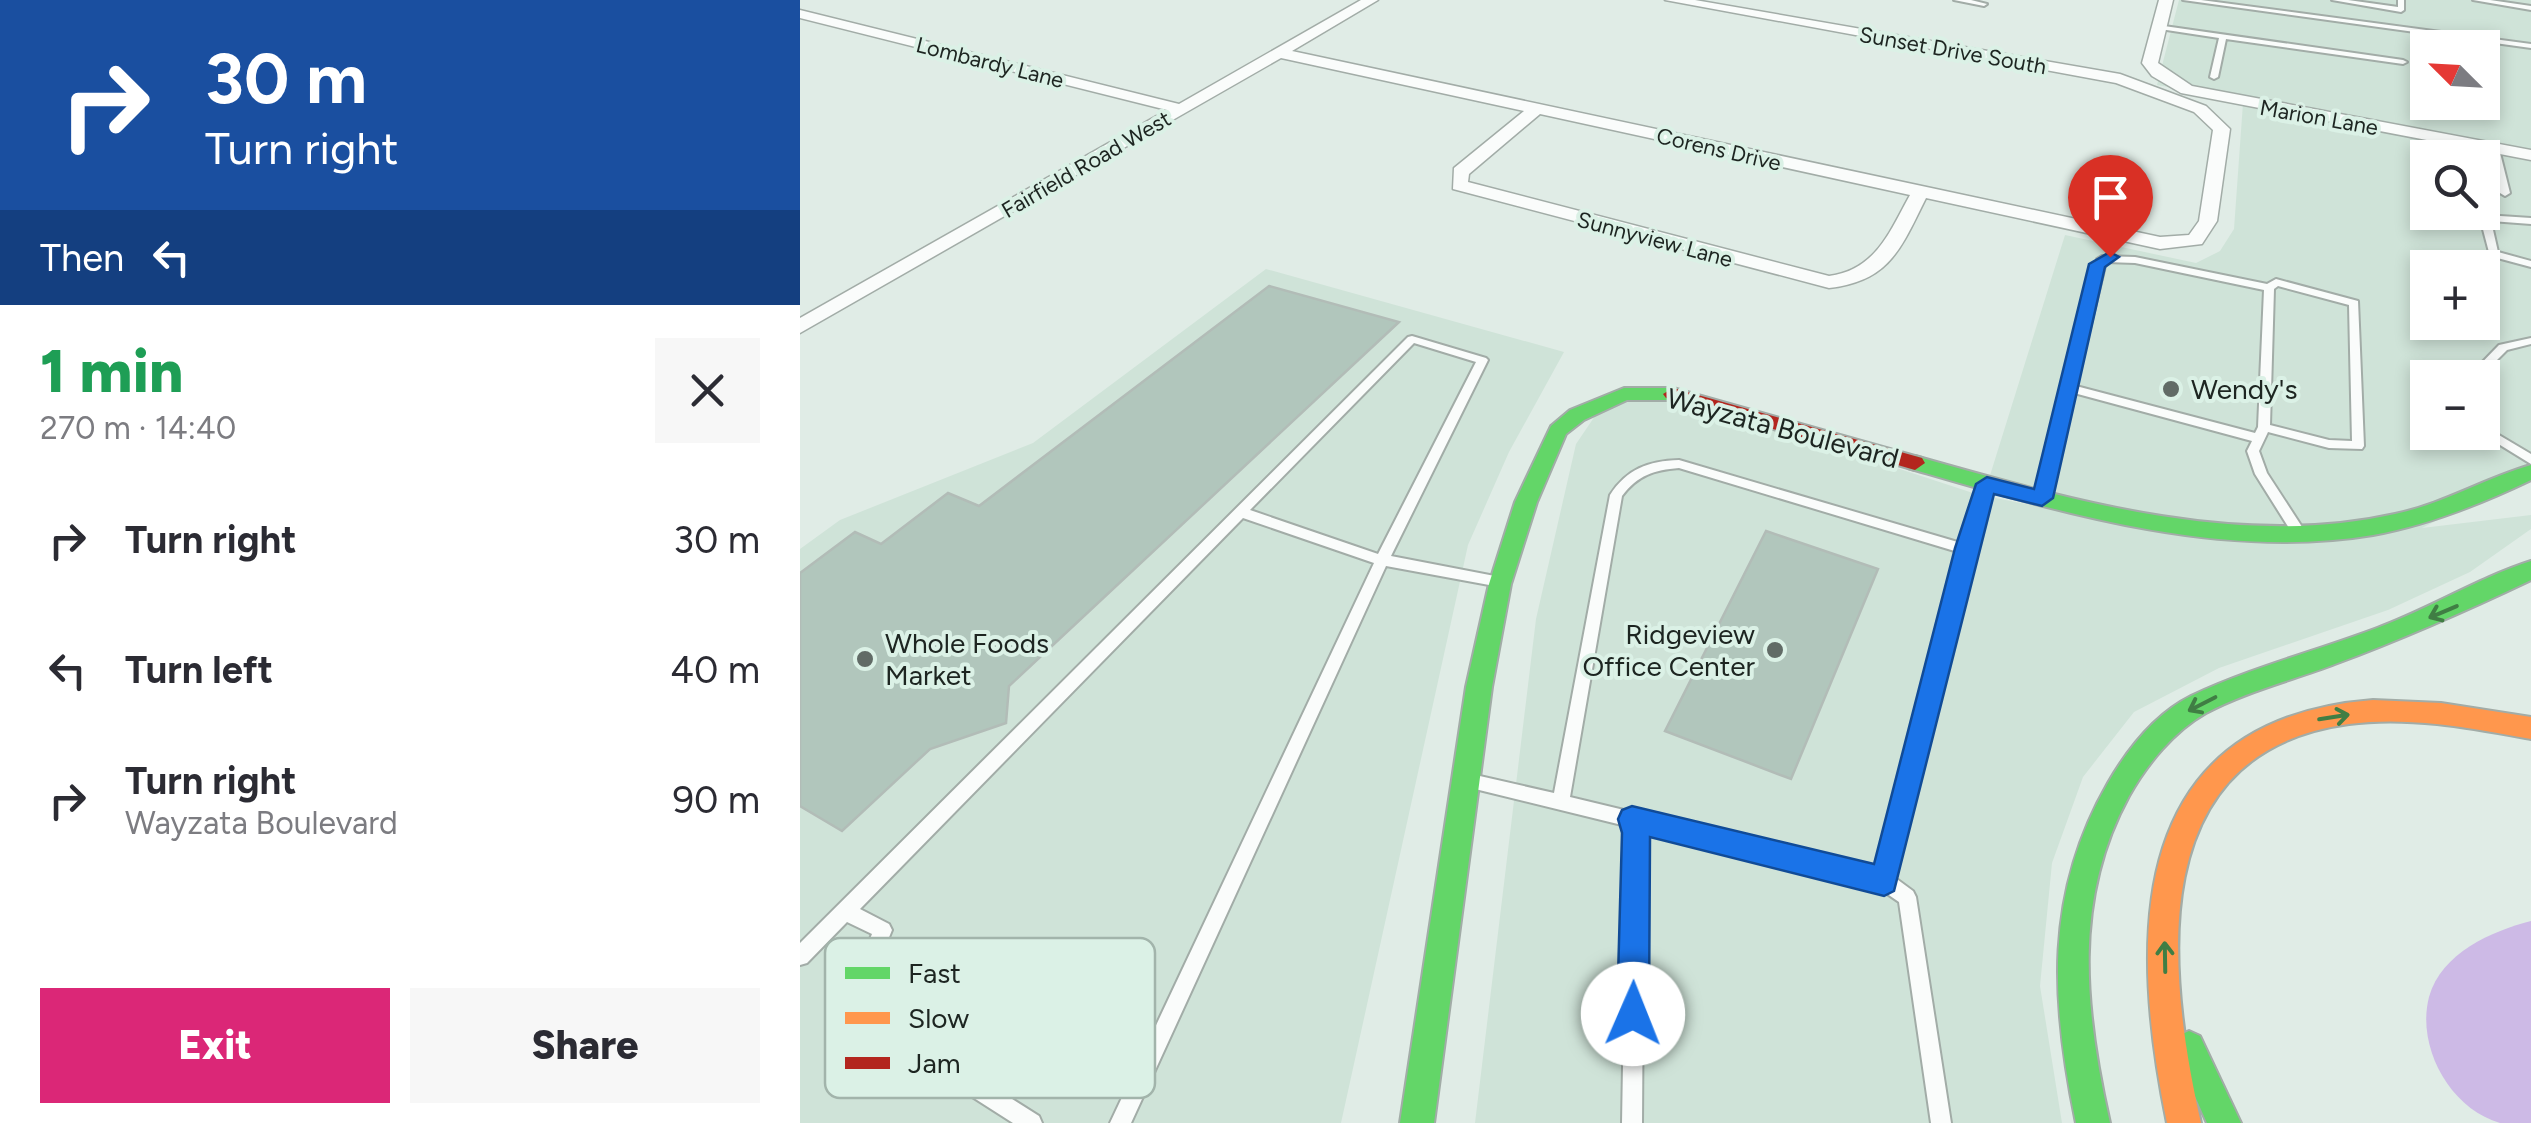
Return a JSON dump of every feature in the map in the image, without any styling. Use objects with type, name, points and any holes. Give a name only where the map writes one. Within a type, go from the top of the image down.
[{"type":"main road","name":"Wayzata Boulevard","points":[[1417,1123],[1466,780],[1501,582],[1526,502],[1558,431],[1600,402],[1624,394],[1675,394],[2042,498],[2199,526],[2300,534],[2363,529],[2430,514],[2531,472]]},
{"type":"main road","points":[[2093,1123],[2073,1027],[2068,976],[2074,895],[2091,838],[2116,788],[2146,750],[2182,714],[2228,691],[2429,618],[2531,570]]},
{"type":"main road","points":[[2184,1123],[2166,995],[2165,931],[2192,808],[2231,766],[2275,736],[2318,718],[2368,711],[2447,714],[2531,728]]},
{"type":"main road","points":[[2166,995],[2224,1123]]},
{"type":"street","name":"Fairfield Road West","points":[[800,327],[1372,0]]},
{"type":"street","name":"Sunset Drive South","points":[[1672,0],[2120,79],[2200,109],[2222,129],[2208,221],[2195,240],[2160,243]]},
{"type":"street","points":[[2160,27],[2166,0]]},
{"type":"street","name":"Lombardy Lane","points":[[800,14],[1181,109]]},
{"type":"street","name":"Marion Lane","points":[[2160,27],[2150,63],[2168,81],[2208,96],[2446,140]]},
{"type":"street","name":"Corens Drive","points":[[1279,53],[2160,243]]},
{"type":"street","name":"Sunnyview Lane","points":[[1537,108],[1460,172],[1459,186],[1829,282],[1865,277],[1877,268],[1920,194]]},
{"type":"street","name":"Marion Lane","points":[[2500,150],[2531,155]]},
{"type":"lane","points":[[1957,0],[1984,4]]},
{"type":"lane","points":[[2186,0],[2531,46]]},
{"type":"lane","points":[[2336,0],[2401,10],[2401,0]]},
{"type":"lane","points":[[2476,0],[2531,8]]},
{"type":"lane","points":[[2160,27],[2403,62]]},
{"type":"lane","points":[[2214,77],[2223,36]]},
{"type":"lane","points":[[2500,172],[2505,194]]},
{"type":"lane","points":[[2531,222],[2485,218],[2494,254],[2531,264]]},
{"type":"lane","points":[[2042,498],[2102,259],[2135,260],[2269,288]]},
{"type":"lane","points":[[2067,387],[2261,432],[2358,446],[2361,440],[2354,304],[2276,282],[2269,288],[2261,432],[2256,463],[2300,534]]},
{"type":"lane","points":[[800,956],[1412,340],[1482,360],[1382,560],[1155,1048]]},
{"type":"lane","points":[[2489,360],[2502,347],[2531,341]]},
{"type":"lane","points":[[2500,440],[2531,460]]},
{"type":"lane","points":[[1561,802],[1616,495],[1629,474],[1652,465],[1679,464],[1966,548]]},
{"type":"lane","points":[[1884,881],[1966,548],[1987,484]]},
{"type":"lane","points":[[1240,512],[1382,560],[1501,582]]},
{"type":"lane","points":[[1466,780],[1884,881],[1906,897],[1941,1123]]},
{"type":"lane","points":[[1632,819],[1636,833],[1632,1123]]},
{"type":"lane","points":[[845,912],[884,930],[881,938]]},
{"type":"lane","points":[[993,1098],[1032,1123]]},
{"type":"lane","points":[[1120,1123],[1132,1098]]},
{"type":"shaded area","points":[[2179,0],[2531,0],[2531,151],[2500,146],[2500,140],[2469,140],[2157,85]]},
{"type":"shaded area","points":[[2243,103],[2448,140],[2410,140],[2410,230],[2500,230],[2500,149],[2531,155],[2531,472],[2422,528],[2531,515],[2531,529],[2470,572],[2388,610],[2219,668],[2134,712],[2083,777],[2052,863],[2040,986],[2062,1123],[1475,1123],[1536,619],[1576,444],[1595,416],[1623,395],[1693,401],[1976,494],[2090,517],[1987,485],[2065,235],[2196,263],[2220,251],[2234,229]]},
{"type":"shaded area","points":[[1266,269],[1564,352],[1509,452],[1468,545],[1341,1123],[800,1123],[800,549],[840,520],[1033,443]]},
{"type":"shaded area","points":[[2531,921],[2531,1123],[2500,1123],[2482,1116],[2452,1090],[2433,1055],[2426,1016],[2435,982],[2456,956],[2500,931]]},
{"type":"building","points":[[1269,286],[1399,322],[1009,686],[1006,723],[930,749],[842,831],[800,806],[800,573],[855,532],[881,544],[948,493],[979,506]]},
{"type":"building","name":"Ridgeview Office Center","points":[[1766,531],[1878,569],[1791,779],[1665,731]]},
{"type":"traffic: fast","points":[[1417,1123],[1479,687],[1500,584],[1526,502],[1558,431],[1577,415],[1624,394],[1673,394]]},
{"type":"traffic: fast","points":[[1915,463],[2130,518],[2186,527],[2297,534],[2350,530],[2420,516],[2531,472]]},
{"type":"traffic: fast","points":[[2093,1123],[2076,1034],[2072,989],[2077,902],[2102,818],[2141,756],[2167,727],[2200,704],[2421,622],[2531,570]]},
{"type":"traffic: fast","points":[[2189,1047],[2224,1123]]},
{"type":"traffic: slow","points":[[2184,1123],[2166,1007],[2165,922],[2178,842],[2204,789],[2260,743],[2328,717],[2373,711],[2418,712],[2531,728]]},
{"type":"traffic: jam","points":[[1673,394],[1915,463]]},
{"type":"place","name":"Wendy's","points":[[2171,389]]},
{"type":"place","name":"Ridgeview Office Center","points":[[1775,650]]},
{"type":"place","name":"Whole Foods Market","points":[[865,659]]},
{"type":"route","points":[[1633,1014],[1636,833],[1632,819],[1884,881],[1966,548],[1987,484],[2042,498],[2098,264],[2110,257]]}]
